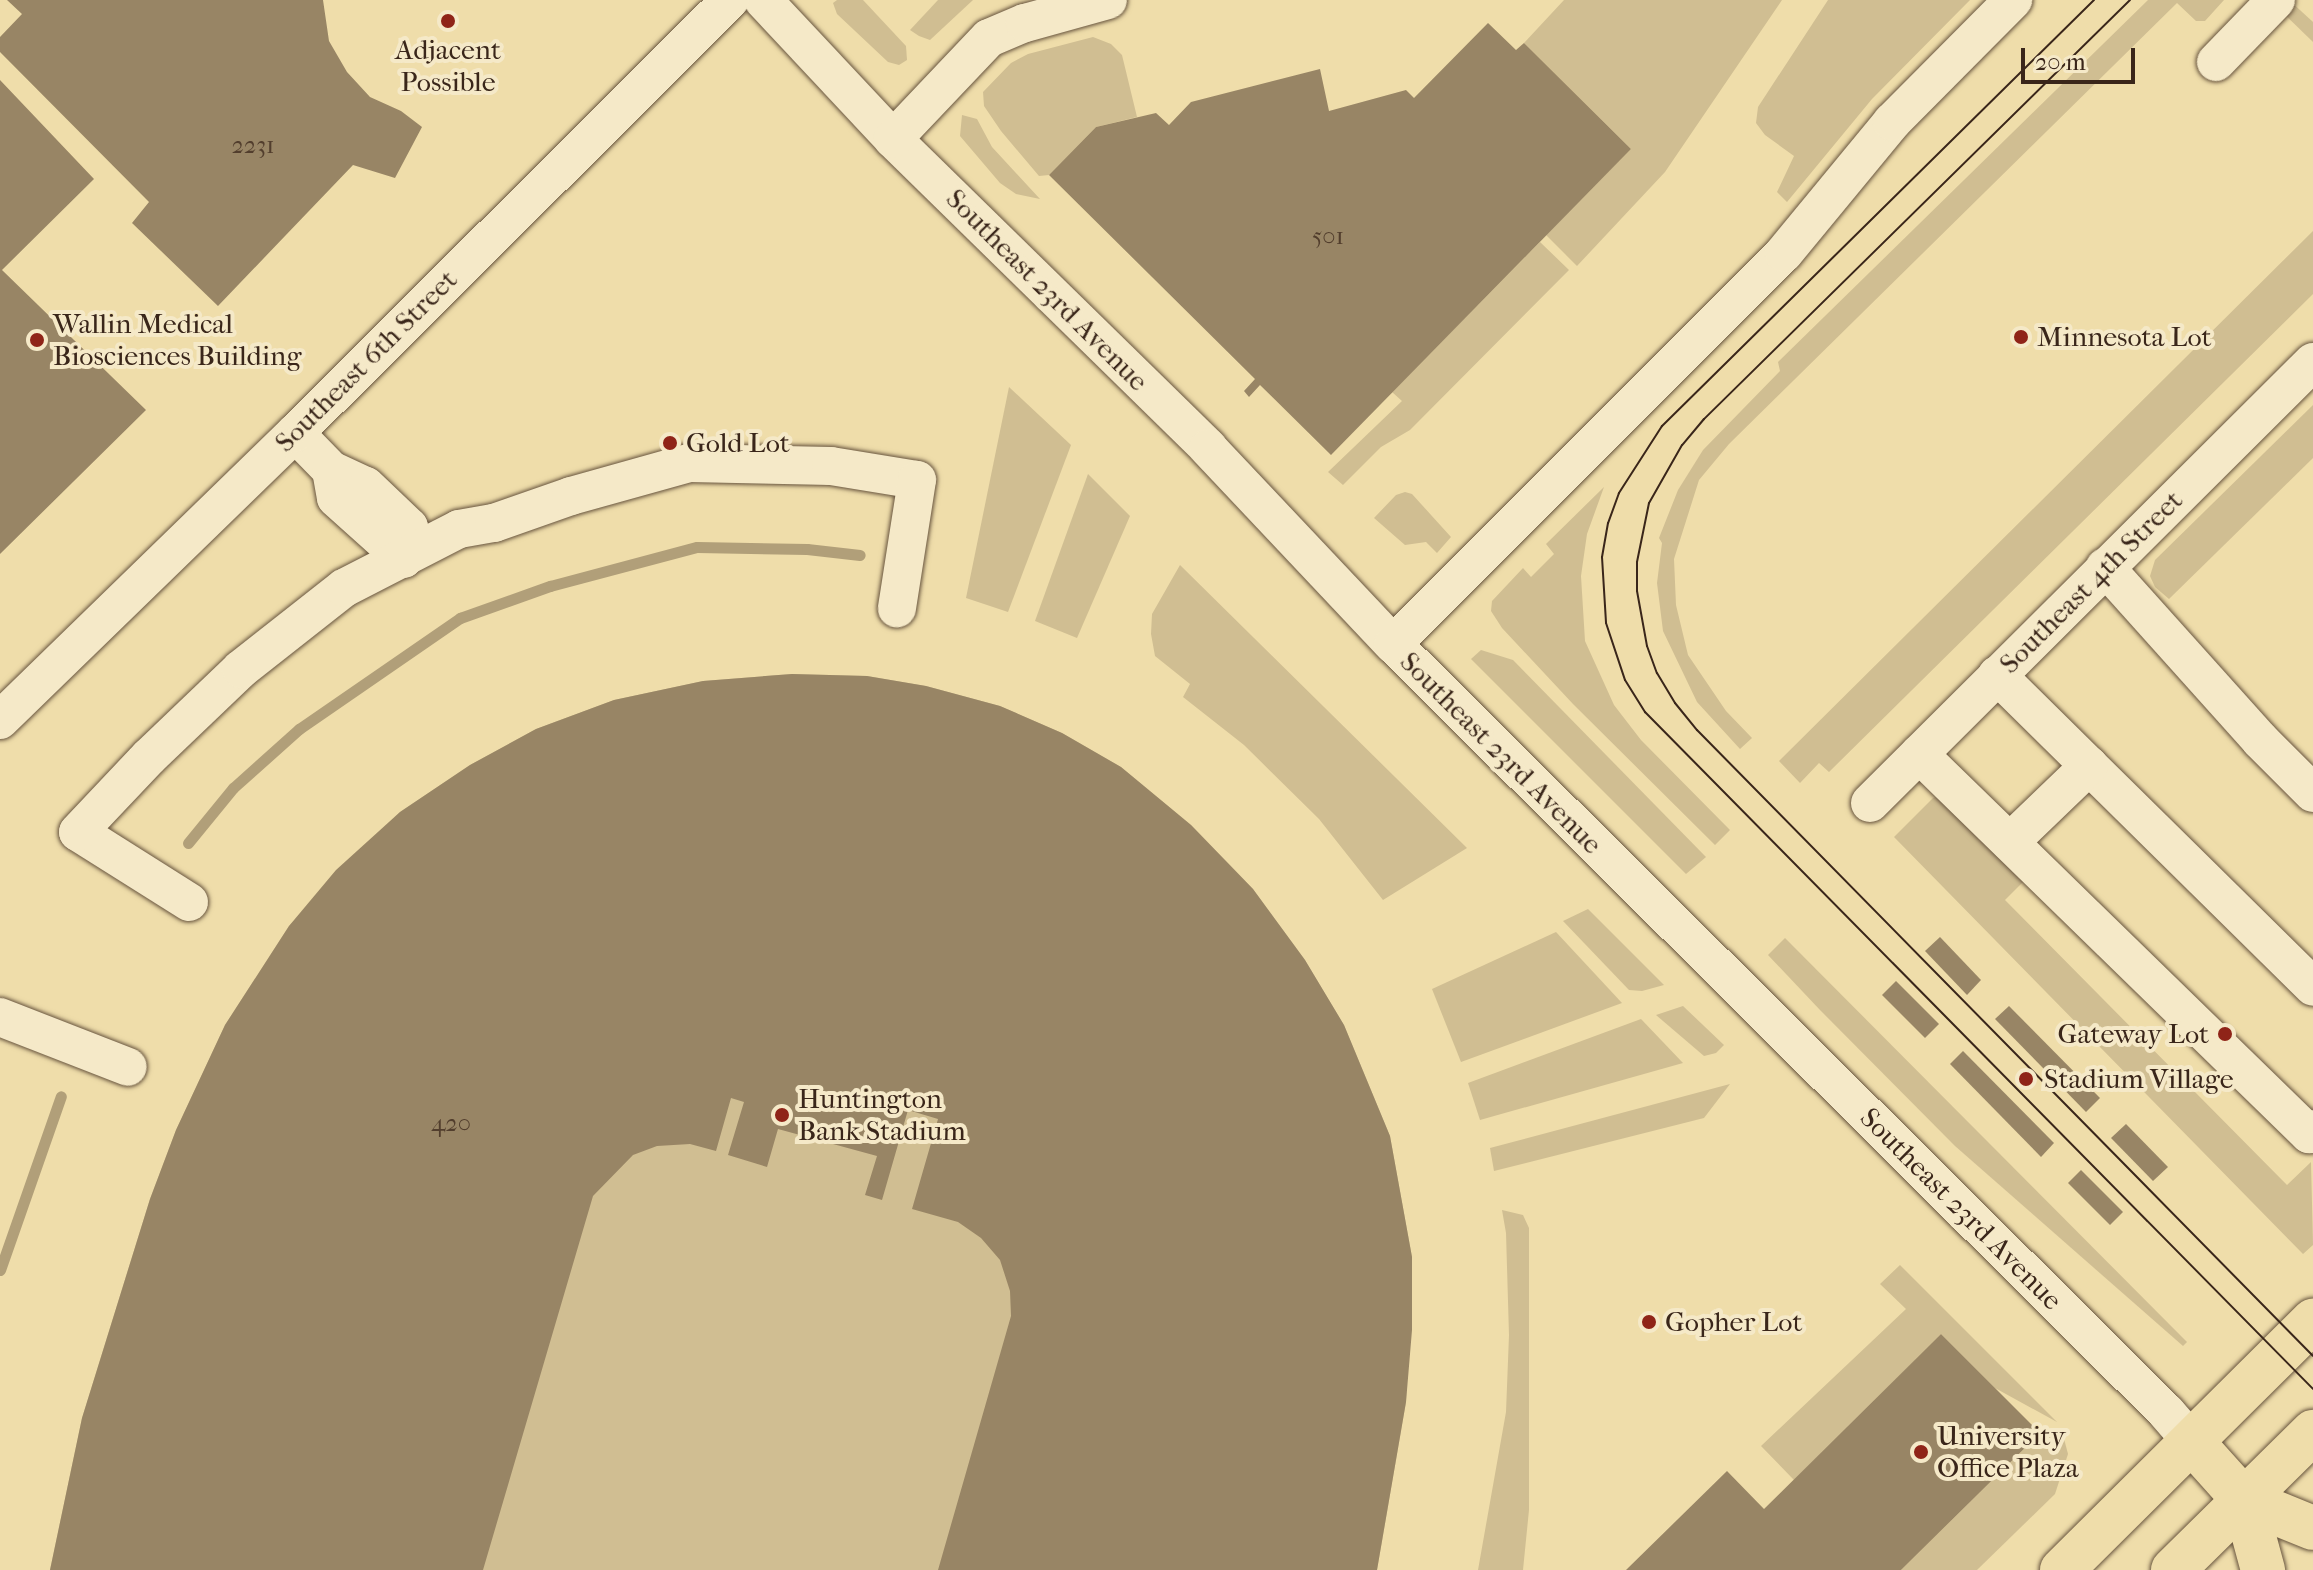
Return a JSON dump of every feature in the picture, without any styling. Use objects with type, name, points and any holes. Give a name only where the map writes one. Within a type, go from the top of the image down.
[{"type":"main road","points":[[2062,1570],[2313,1321]]},
{"type":"main road","points":[[2173,1570],[2313,1432]]},
{"type":"main road","name":"Southeast 23rd Avenue","points":[[2192,1442],[2244,1500]]},
{"type":"main road","points":[[2244,1500],[2313,1528]]},
{"type":"main road","points":[[2244,1500],[2263,1570]]},
{"type":"street","name":"Southeast 6th Street","points":[[0,720],[295,433],[730,0]]},
{"type":"street","name":"Southeast 23rd Avenue","points":[[763,0],[893,139],[1208,448],[1393,644],[2166,1412],[2192,1442]]},
{"type":"street","points":[[893,139],[989,38],[1025,23],[1108,0]]},
{"type":"street","points":[[1393,644],[1784,253],[1892,122],[2013,0]]},
{"type":"street","points":[[2241,0],[2207,53],[2276,0]]},
{"type":"street","name":"Southeast 4th Street","points":[[1870,803],[2313,362]]},
{"type":"street","points":[[295,433],[334,484],[334,523],[366,556],[404,559]]},
{"type":"street","points":[[189,902],[78,832],[149,757],[241,669],[344,588],[459,529],[494,523],[571,496],[689,463],[831,466],[917,480],[897,608]]},
{"type":"street","points":[[334,484],[366,486],[409,527],[404,559]]},
{"type":"street","points":[[2105,567],[2260,740],[2313,793]]},
{"type":"street","points":[[1997,675],[2313,987]]},
{"type":"street","points":[[1919,754],[2309,1134],[2313,1129]]},
{"type":"street","points":[[2010,842],[2089,766]]},
{"type":"street","points":[[0,1017],[128,1067]]},
{"type":"shaded area","points":[[837,0],[863,0],[906,46],[907,60],[899,65],[888,62],[837,14],[833,3]]},
{"type":"shaded area","points":[[938,0],[973,0],[930,40],[910,30]]},
{"type":"shaded area","points":[[1564,0],[1782,0],[1665,172],[1577,266],[1546,235],[1631,149],[1524,43]]},
{"type":"shaded area","points":[[1828,0],[1970,0],[1872,99],[1787,202],[1777,192],[1794,156],[1765,135],[1756,123],[1758,107]]},
{"type":"shaded area","points":[[2148,0],[2224,0],[2205,21],[2196,21],[2177,3],[1729,444],[1699,480],[1674,559],[1676,605],[1688,655],[1726,711],[1752,738],[1740,749],[1697,702],[1663,631],[1657,583],[1662,543],[1659,538],[1678,490],[1703,450],[1780,371],[1778,362]]},
{"type":"shaded area","points":[[2289,0],[2313,22],[2313,42],[2278,8]]},
{"type":"shaded area","points":[[1093,37],[1111,44],[1122,55],[1137,117],[1096,127],[1049,175],[1039,176],[984,106],[983,92],[1011,63],[1028,54]]},
{"type":"shaded area","points":[[962,115],[977,119],[992,147],[1040,199],[1016,194],[1000,183],[960,136]]},
{"type":"shaded area","points":[[2313,231],[2313,294],[1829,772],[1819,763],[1800,783],[1779,761]]},
{"type":"shaded area","points":[[1540,242],[1569,270],[1410,430],[1381,447],[1343,485],[1328,472],[1402,401],[1392,392]]},
{"type":"shaded area","points":[[1009,387],[1071,445],[1008,612],[966,598]]},
{"type":"shaded area","points":[[2313,405],[2313,458],[2169,599],[2155,587],[2150,576],[2155,560]]},
{"type":"shaded area","points":[[1088,474],[1130,516],[1077,638],[1035,621]]},
{"type":"shaded area","points":[[1604,487],[1587,534],[1581,576],[1585,641],[1614,705],[1641,740],[1730,830],[1715,845],[1573,704],[1502,628],[1491,611],[1492,601],[1523,568],[1531,577],[1554,554],[1546,544]]},
{"type":"shaded area","points":[[1405,492],[1412,494],[1451,537],[1437,553],[1426,542],[1405,545],[1374,518],[1396,495]]},
{"type":"shaded area","points":[[1180,565],[1467,848],[1383,900],[1319,819],[1244,745],[1183,697],[1190,684],[1155,656],[1151,634],[1152,614]]},
{"type":"shaded area","points":[[1481,650],[1513,660],[1706,857],[1686,874],[1471,659]]},
{"type":"shaded area","name":"Huntington Bank Stadium","points":[[792,674],[867,676],[926,686],[1000,706],[1062,733],[1121,767],[1191,825],[1253,889],[1305,960],[1344,1025],[1390,1136],[1412,1257],[1406,1402],[1377,1570],[50,1570],[82,1418],[150,1199],[176,1130],[225,1025],[289,926],[400,812],[470,765],[536,729],[614,700],[703,681]]},
{"type":"shaded area","points":[[1946,794],[2027,878],[2005,900],[2287,1185],[2311,1162],[2313,1245],[2303,1254],[1894,837],[1933,798]]},
{"type":"shaded area","points":[[1588,909],[1664,985],[1642,991],[1629,990],[1563,921]]},
{"type":"shaded area","points":[[1556,932],[1622,1003],[1461,1062],[1432,989]]},
{"type":"shaded area","points":[[1785,938],[2187,1342],[2183,1346],[1955,1146],[1820,1010],[1768,955]]},
{"type":"shaded area","points":[[1683,1006],[1724,1045],[1716,1053],[1704,1056],[1656,1015]]},
{"type":"shaded area","points":[[1641,1019],[1683,1063],[1480,1120],[1468,1083]]},
{"type":"shaded area","points":[[1730,1084],[1704,1118],[1494,1171],[1490,1148]]},
{"type":"shaded area","points":[[1502,1210],[1523,1215],[1529,1228],[1529,1510],[1523,1570],[1478,1570],[1506,1412],[1509,1335],[1506,1233]]},
{"type":"shaded area","points":[[1900,1265],[2057,1422],[1995,1388],[1941,1334],[1794,1480],[1761,1446],[1906,1309],[1880,1284]]},
{"type":"shaded area","points":[[2040,1433],[2063,1435],[2068,1454],[2055,1494],[1977,1570],[1901,1570]]},
{"type":"building","points":[[7,0],[323,0],[329,41],[347,72],[370,97],[401,111],[422,127],[395,178],[353,165],[218,306],[132,223],[149,202],[0,52],[0,37],[22,14]]},
{"type":"building","points":[[1488,23],[1516,50],[1524,43],[1631,149],[1331,455],[1260,385],[1249,397],[1244,391],[1255,379],[1049,175],[1096,127],[1156,113],[1169,125],[1191,102],[1320,69],[1329,111],[1406,90],[1414,98]]},
{"type":"building","name":"Wallin Medical Biosciences Building","points":[[0,80],[94,179],[2,270],[146,410],[0,554]]},
{"type":"building","name":"Huntington Bank Stadium","points":[[792,674],[867,676],[926,686],[1000,706],[1062,733],[1121,767],[1191,825],[1253,889],[1305,960],[1344,1025],[1390,1136],[1412,1257],[1412,1330],[1406,1402],[1377,1570],[938,1570],[1011,1316],[1010,1291],[1000,1260],[981,1238],[958,1222],[912,1209],[938,1119],[908,1110],[882,1200],[865,1195],[877,1156],[778,1129],[767,1167],[728,1155],[744,1102],[731,1098],[716,1151],[690,1144],[657,1146],[633,1155],[593,1196],[483,1570],[50,1570],[82,1418],[150,1199],[176,1130],[225,1025],[289,926],[336,870],[400,812],[470,765],[536,729],[614,700],[703,681]]},
{"type":"building","points":[[1940,937],[1981,980],[1967,995],[1925,951]]},
{"type":"building","points":[[1896,981],[1939,1024],[1925,1038],[1882,995]]},
{"type":"building","points":[[2009,1006],[2100,1098],[2086,1112],[1995,1019]]},
{"type":"building","points":[[1963,1051],[2054,1143],[2041,1157],[1950,1064]]},
{"type":"building","points":[[2126,1124],[2168,1167],[2153,1181],[2111,1138]]},
{"type":"building","points":[[2081,1170],[2123,1212],[2110,1225],[2068,1183]]},
{"type":"building","name":"University Office Plaza","points":[[1941,1334],[2040,1433],[1901,1570],[1626,1570],[1727,1471],[1764,1509]]},
{"type":"waterway","points":[[188,843],[233,788],[299,729],[460,618],[550,586],[697,547],[807,549],[860,555]]},
{"type":"waterway","points":[[0,1270],[61,1096]]},
{"type":"tram line","points":[[2094,0],[1662,426],[1619,493],[1608,523],[1602,557],[1606,623],[1625,680],[1645,712],[2313,1389]]},
{"type":"tram line","points":[[2130,0],[1704,419],[1682,445],[1649,503],[1637,562],[1637,591],[1647,646],[1657,673],[1675,703],[1697,730],[2313,1356]]},
{"type":"place","name":"Adjacent Possible","points":[[448,21]]},
{"type":"place","name":"Minnesota Lot","points":[[2021,337]]},
{"type":"place","name":"Wallin Medical Biosciences Building","points":[[37,340]]},
{"type":"place","name":"Gold Lot","points":[[670,443]]},
{"type":"place","name":"Gateway Lot","points":[[2225,1034]]},
{"type":"place","name":"Stadium Village","points":[[2026,1079]]},
{"type":"place","name":"Huntington Bank Stadium","points":[[782,1115]]},
{"type":"place","name":"Gopher Lot","points":[[1649,1322]]},
{"type":"place","name":"University Office Plaza","points":[[1921,1452]]}]
